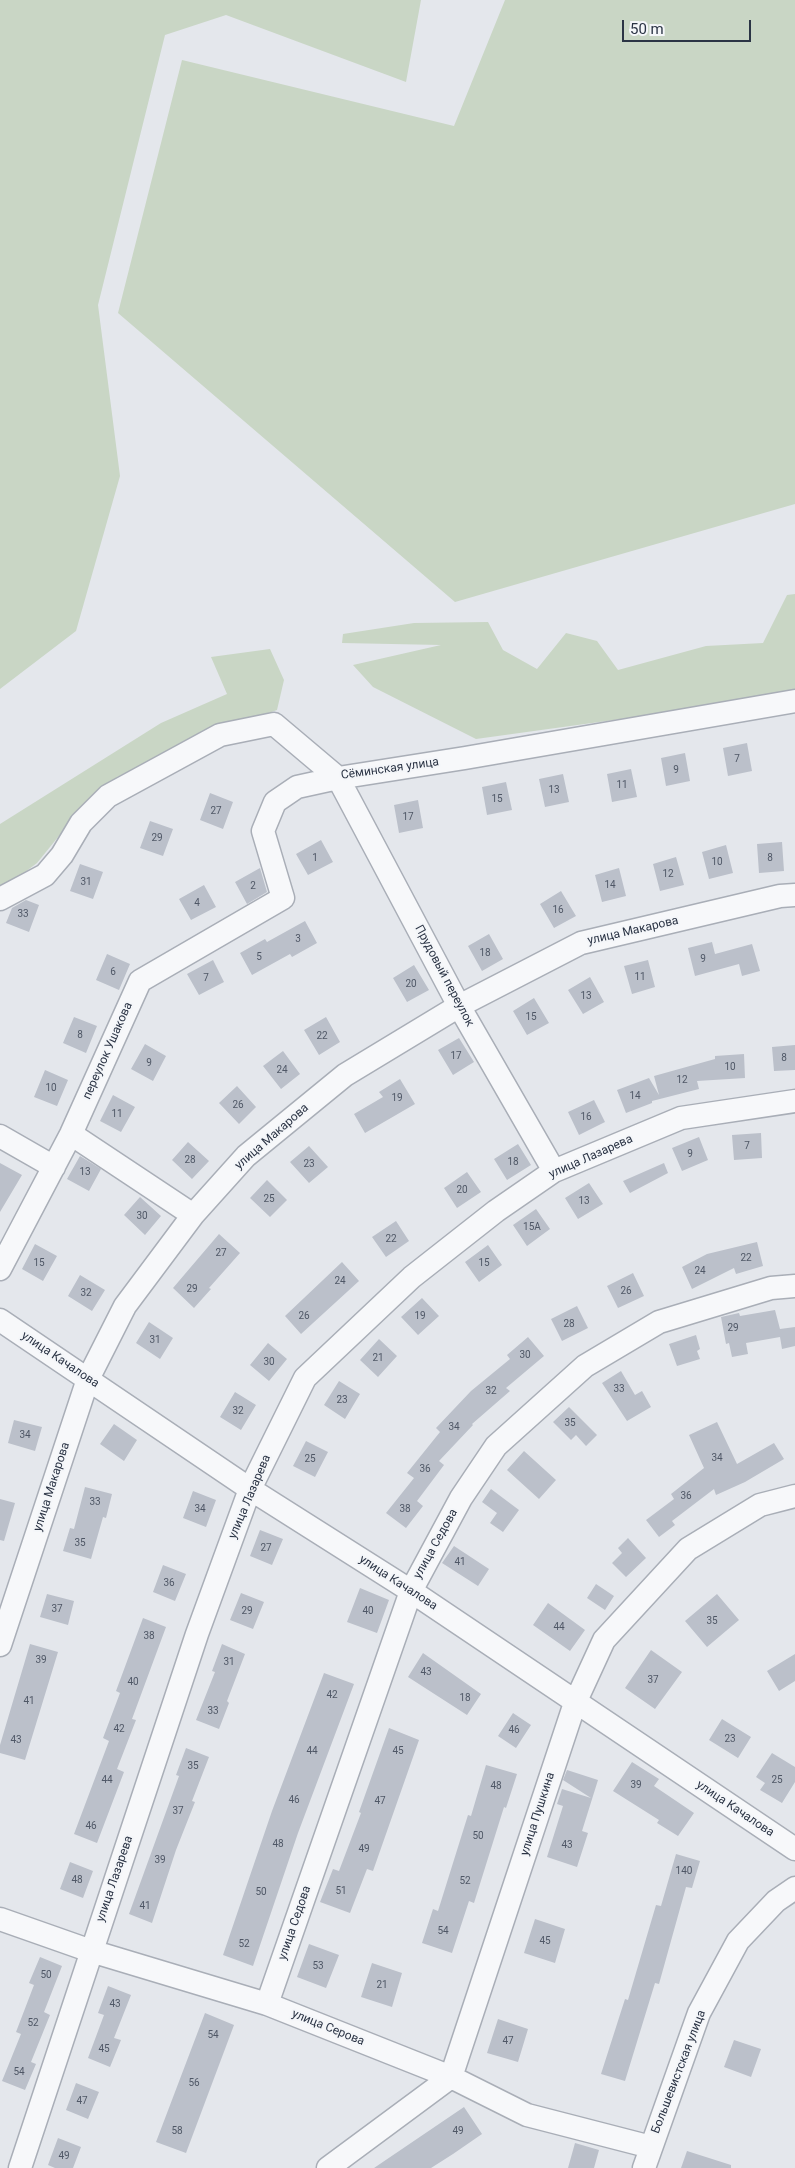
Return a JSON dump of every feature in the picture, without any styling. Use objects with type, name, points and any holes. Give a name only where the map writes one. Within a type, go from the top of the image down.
[{"type":"street","name":"Сёминская улица","points":[[0,899],[45,875],[62,855],[81,822],[108,796],[220,735],[274,724],[338,778],[466,758],[795,701]]},
{"type":"street","name":"переулок Ушакова","points":[[0,1269],[71,1134],[140,980],[283,898],[263,831],[275,802],[297,787],[338,778]]},
{"type":"street","name":"Прудовый переулок","points":[[338,778],[459,1006],[554,1171]]},
{"type":"street","name":"улица Макарова","points":[[0,1645],[88,1379],[124,1306],[193,1215],[246,1156],[345,1076],[459,1006],[581,943],[780,896],[795,895]]},
{"type":"street","name":"улица Лазарева","points":[[20,2168],[197,1634],[250,1488],[305,1378],[412,1277],[496,1211],[554,1171],[681,1118],[795,1101]]},
{"type":"street","points":[[71,1134],[193,1215]]},
{"type":"street","points":[[0,1136],[54,1167]]},
{"type":"street","name":"улица Седова","points":[[267,2004],[411,1591],[462,1498],[496,1446],[585,1366],[659,1322],[771,1288],[795,1286]]},
{"type":"street","name":"улица Качалова","points":[[0,1320],[250,1488],[411,1591],[575,1703],[795,1849]]},
{"type":"street","name":"улица Пушкина","points":[[451,2077],[575,1703],[604,1640],[688,1549],[760,1505],[795,1496]]},
{"type":"street","name":"Большевистская улица","points":[[644,2168],[699,2013],[738,1941],[776,1902],[795,1888]]},
{"type":"street","name":"улица Серова","points":[[0,1919],[91,1951],[267,2004],[451,2077],[527,2115],[651,2147]]},
{"type":"street","points":[[328,2168],[451,2077]]},
{"type":"green space","points":[[0,0],[421,0],[406,82],[226,15],[165,35],[98,305],[120,476],[76,631],[0,689]]},
{"type":"green space","points":[[505,0],[795,0],[795,504],[455,602],[118,313],[182,60],[454,126]]},
{"type":"green space","points":[[795,594],[795,695],[476,739],[373,687],[353,665],[441,645],[342,643],[343,634],[414,623],[488,622],[503,650],[537,669],[566,633],[597,641],[618,670],[706,646],[763,643],[787,595]]},
{"type":"green space","points":[[270,649],[284,680],[277,710],[209,734],[117,777],[80,810],[37,863],[0,891],[0,824],[161,723],[227,694],[211,657]]},
{"type":"building","points":[[747,743],[752,771],[728,776],[723,748]]},
{"type":"building","points":[[685,753],[690,781],[666,786],[661,758]]},
{"type":"building","points":[[631,769],[637,797],[612,802],[607,774]]},
{"type":"building","points":[[563,774],[569,802],[545,807],[539,779]]},
{"type":"building","points":[[506,782],[512,810],[487,815],[482,787]]},
{"type":"building","points":[[210,793],[233,802],[223,829],[200,820]]},
{"type":"building","points":[[418,800],[423,828],[399,833],[394,805]]},
{"type":"building","points":[[150,821],[173,829],[163,856],[140,848]]},
{"type":"building","points":[[321,840],[333,862],[308,875],[296,854]]},
{"type":"building","points":[[782,842],[784,871],[759,873],[757,844]]},
{"type":"building","points":[[726,845],[733,873],[709,879],[702,852]]},
{"type":"building","points":[[676,857],[684,885],[660,891],[653,864]]},
{"type":"building","points":[[80,864],[103,872],[93,899],[70,891]]},
{"type":"building","points":[[260,868],[267,892],[247,904],[235,882]]},
{"type":"building","points":[[619,868],[626,896],[602,902],[595,875]]},
{"type":"building","points":[[204,885],[216,907],[191,920],[179,899]]},
{"type":"building","points":[[561,891],[576,916],[554,928],[540,904]]},
{"type":"building","points":[[26,900],[39,905],[29,932],[6,923],[12,908]]},
{"type":"building","points":[[305,921],[317,943],[292,957],[290,954],[252,975],[240,953],[265,939],[267,942]]},
{"type":"building","points":[[489,934],[503,959],[482,971],[468,946]]},
{"type":"building","points":[[712,942],[715,954],[752,944],[760,971],[742,976],[739,964],[695,976],[688,948]]},
{"type":"building","points":[[107,954],[130,964],[119,990],[96,980]]},
{"type":"building","points":[[213,960],[224,982],[199,995],[187,974]]},
{"type":"building","points":[[648,960],[655,987],[632,994],[624,966]]},
{"type":"building","points":[[414,965],[429,990],[407,1002],[393,978]]},
{"type":"building","points":[[590,977],[604,1002],[583,1014],[568,990]]},
{"type":"building","points":[[534,998],[549,1023],[527,1035],[513,1011]]},
{"type":"building","points":[[74,1017],[97,1026],[86,1053],[63,1043]]},
{"type":"building","points":[[326,1017],[340,1042],[319,1055],[304,1030]]},
{"type":"building","points":[[459,1038],[474,1062],[453,1075],[438,1050]]},
{"type":"building","points":[[145,1044],[166,1056],[153,1081],[131,1069]]},
{"type":"building","points":[[795,1045],[795,1070],[774,1071],[772,1047]]},
{"type":"building","points":[[283,1051],[300,1074],[281,1089],[263,1066]]},
{"type":"building","points":[[744,1054],[745,1078],[697,1081],[699,1089],[652,1101],[652,1103],[626,1113],[617,1090],[649,1078],[659,1095],[654,1076],[715,1059],[715,1056]]},
{"type":"building","points":[[45,1070],[68,1080],[57,1106],[34,1097]]},
{"type":"building","points":[[400,1079],[415,1104],[365,1133],[354,1114],[383,1097],[379,1092]]},
{"type":"building","points":[[237,1086],[256,1107],[239,1124],[219,1103]]},
{"type":"building","points":[[113,1095],[135,1107],[121,1132],[100,1121]]},
{"type":"building","points":[[594,1100],[605,1122],[579,1135],[568,1112]]},
{"type":"building","points":[[761,1133],[762,1158],[734,1160],[732,1135]]},
{"type":"building","points":[[699,1137],[708,1160],[682,1171],[672,1148]]},
{"type":"building","points":[[188,1142],[209,1161],[192,1179],[172,1160]]},
{"type":"building","points":[[518,1144],[531,1165],[507,1180],[494,1159]]},
{"type":"building","points":[[309,1146],[328,1167],[309,1183],[290,1162]]},
{"type":"building","points":[[80,1156],[101,1169],[89,1191],[67,1179]]},
{"type":"building","points":[[0,1163],[22,1175],[0,1212]]},
{"type":"building","points":[[664,1163],[668,1173],[630,1193],[623,1181]]},
{"type":"building","points":[[467,1172],[481,1192],[457,1208],[444,1188]]},
{"type":"building","points":[[267,1180],[287,1200],[270,1217],[250,1198]]},
{"type":"building","points":[[589,1183],[603,1204],[578,1219],[565,1198]]},
{"type":"building","points":[[140,1197],[161,1216],[145,1235],[124,1215]]},
{"type":"building","points":[[536,1209],[550,1229],[527,1246],[513,1225]]},
{"type":"building","points":[[396,1221],[409,1241],[386,1257],[372,1237]]},
{"type":"building","points":[[219,1234],[240,1253],[194,1308],[173,1288]]},
{"type":"building","points":[[757,1242],[763,1266],[736,1274],[734,1268],[692,1289],[682,1267],[707,1254]]},
{"type":"building","points":[[35,1244],[57,1256],[43,1281],[22,1269]]},
{"type":"building","points":[[488,1245],[502,1265],[479,1282],[465,1262]]},
{"type":"building","points":[[342,1262],[359,1281],[301,1334],[285,1316]]},
{"type":"building","points":[[633,1273],[644,1296],[618,1308],[607,1286]]},
{"type":"building","points":[[80,1275],[105,1290],[92,1311],[68,1296]]},
{"type":"building","points":[[422,1298],[439,1316],[418,1335],[401,1317]]},
{"type":"building","points":[[577,1306],[588,1328],[562,1341],[551,1319]]},
{"type":"building","points":[[775,1310],[780,1329],[795,1327],[795,1346],[782,1349],[780,1337],[746,1343],[748,1354],[732,1357],[729,1343],[726,1344],[721,1317],[739,1313],[740,1316]]},
{"type":"building","points":[[149,1322],[173,1338],[160,1359],[136,1343]]},
{"type":"building","points":[[696,1335],[700,1349],[697,1351],[700,1359],[677,1366],[669,1344]]},
{"type":"building","points":[[528,1337],[544,1356],[506,1388],[510,1391],[472,1424],[439,1461],[444,1465],[417,1501],[423,1506],[406,1528],[386,1513],[414,1478],[407,1473],[440,1432],[436,1428],[471,1391],[510,1359],[507,1355]]},
{"type":"building","points":[[379,1339],[397,1356],[378,1377],[360,1360]]},
{"type":"building","points":[[268,1343],[287,1359],[269,1381],[250,1365]]},
{"type":"building","points":[[621,1371],[635,1395],[642,1391],[651,1407],[627,1421],[602,1383]]},
{"type":"building","points":[[339,1381],[360,1394],[345,1419],[324,1405]]},
{"type":"building","points":[[235,1392],[256,1405],[241,1430],[220,1417]]},
{"type":"building","points":[[569,1407],[597,1435],[586,1446],[576,1435],[571,1440],[553,1422]]},
{"type":"building","points":[[14,1420],[42,1427],[35,1451],[8,1443]]},
{"type":"building","points":[[717,1422],[737,1464],[774,1443],[784,1459],[745,1482],[716,1495],[714,1489],[672,1521],[675,1525],[659,1537],[646,1520],[674,1499],[671,1494],[704,1468],[689,1435]]},
{"type":"building","points":[[114,1424],[137,1440],[124,1461],[100,1444]]},
{"type":"building","points":[[306,1441],[328,1452],[315,1477],[293,1466]]},
{"type":"building","points":[[524,1451],[556,1480],[539,1499],[507,1470]]},
{"type":"building","points":[[85,1487],[112,1494],[106,1518],[103,1517],[91,1559],[63,1551],[70,1528],[74,1529]]},
{"type":"building","points":[[491,1489],[519,1510],[503,1532],[490,1523],[497,1513],[482,1502]]},
{"type":"building","points":[[193,1491],[216,1500],[206,1527],[183,1518]]},
{"type":"building","points":[[0,1499],[15,1503],[4,1541],[0,1540]]},
{"type":"building","points":[[260,1530],[283,1539],[272,1565],[250,1556]]},
{"type":"building","points":[[628,1538],[646,1558],[626,1577],[612,1563],[622,1553],[618,1548]]},
{"type":"building","points":[[454,1546],[489,1569],[478,1586],[442,1563]]},
{"type":"building","points":[[163,1565],[186,1574],[175,1601],[153,1592]]},
{"type":"building","points":[[596,1584],[614,1596],[605,1610],[587,1598]]},
{"type":"building","points":[[360,1588],[389,1600],[377,1633],[347,1622]]},
{"type":"building","points":[[241,1593],[264,1602],[253,1629],[230,1620]]},
{"type":"building","points":[[47,1594],[74,1601],[68,1625],[40,1617]]},
{"type":"building","points":[[717,1594],[739,1620],[707,1647],[685,1621]]},
{"type":"building","points":[[548,1603],[585,1630],[570,1651],[533,1625]]},
{"type":"building","points":[[143,1618],[166,1627],[132,1719],[136,1720],[117,1769],[124,1772],[97,1843],[74,1834],[109,1741],[103,1738],[120,1693],[116,1691]]},
{"type":"building","points":[[30,1644],[58,1652],[25,1760],[0,1753],[0,1745]]},
{"type":"building","points":[[222,1644],[245,1654],[227,1701],[229,1703],[219,1729],[196,1720],[215,1672],[212,1671]]},
{"type":"building","points":[[651,1650],[682,1672],[655,1709],[625,1688]]},
{"type":"building","points":[[423,1653],[481,1694],[467,1715],[408,1677]]},
{"type":"building","points":[[795,1654],[795,1681],[779,1691],[767,1671]]},
{"type":"building","points":[[324,1673],[354,1684],[298,1833],[253,1966],[223,1955],[272,1811]]},
{"type":"building","points":[[513,1713],[531,1725],[516,1748],[498,1736]]},
{"type":"building","points":[[722,1719],[751,1737],[738,1758],[709,1740]]},
{"type":"building","points":[[389,1728],[419,1740],[373,1871],[367,1869],[350,1913],[320,1902],[333,1869],[339,1871],[361,1813],[359,1812]]},
{"type":"building","points":[[186,1748],[209,1757],[192,1801],[195,1802],[176,1850],[152,1923],[129,1914],[179,1776],[176,1775]]},
{"type":"building","points":[[772,1753],[795,1767],[795,1782],[782,1803],[760,1790],[765,1783],[756,1777]]},
{"type":"building","points":[[632,1762],[659,1779],[654,1786],[694,1813],[678,1836],[657,1823],[659,1820],[613,1791]]},
{"type":"building","points":[[486,1765],[517,1774],[506,1808],[504,1807],[474,1903],[469,1901],[452,1953],[422,1943],[433,1909],[438,1911],[468,1815],[471,1816]]},
{"type":"building","points":[[567,1770],[598,1780],[582,1831],[588,1833],[577,1867],[547,1857],[563,1806],[557,1804],[562,1789],[591,1798],[563,1780]]},
{"type":"building","points":[[676,1854],[700,1861],[692,1888],[686,1887],[659,1984],[655,1983],[625,2081],[601,2074],[625,1999],[628,2000],[656,1905],[661,1906]]},
{"type":"building","points":[[70,1862],[93,1871],[83,1898],[60,1889]]},
{"type":"building","points":[[535,1919],[565,1929],[555,1963],[524,1953]]},
{"type":"building","points":[[309,1944],[339,1955],[326,1988],[297,1977]]},
{"type":"building","points":[[40,1957],[62,1966],[44,2012],[50,2015],[31,2062],[36,2064],[25,2090],[2,2081],[21,2034],[16,2032],[34,1985],[29,1983]]},
{"type":"building","points":[[372,1963],[402,1973],[392,2007],[361,1997]]},
{"type":"building","points":[[108,1986],[131,1995],[114,2038],[121,2040],[110,2067],[88,2058],[104,2015],[98,2013]]},
{"type":"building","points":[[205,2013],[234,2025],[186,2153],[156,2142]]},
{"type":"building","points":[[498,2019],[528,2029],[518,2062],[487,2053]]},
{"type":"building","points":[[734,2040],[761,2049],[751,2077],[724,2067]]},
{"type":"building","points":[[76,2083],[99,2092],[88,2119],[66,2110]]},
{"type":"building","points":[[464,2107],[482,2134],[453,2154],[431,2168],[374,2168]]},
{"type":"building","points":[[58,2138],[81,2147],[73,2168],[55,2168],[48,2165]]},
{"type":"building","points":[[575,2143],[599,2150],[594,2168],[568,2168]]},
{"type":"building","points":[[687,2151],[731,2165],[731,2168],[681,2168]]}]
